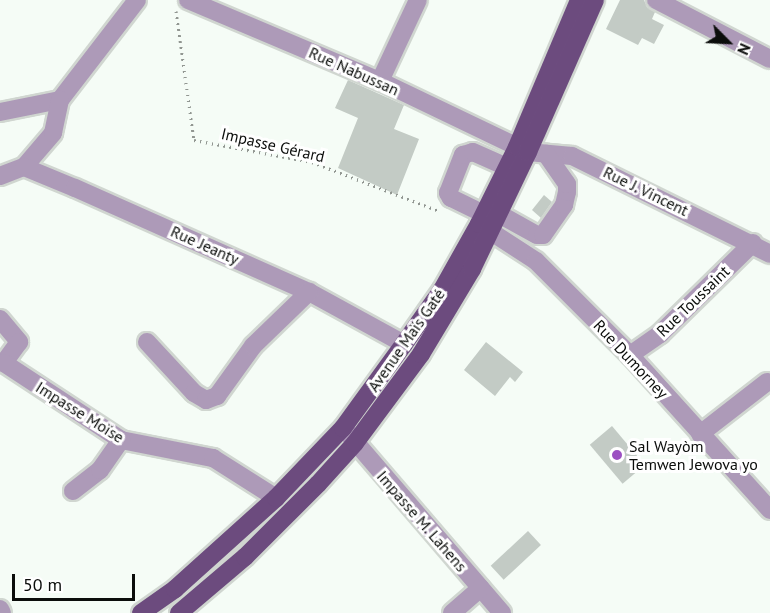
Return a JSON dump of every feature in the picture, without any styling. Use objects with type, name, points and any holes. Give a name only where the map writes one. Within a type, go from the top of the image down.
[{"type":"main road","name":"Avenue Maïs Gaté","points":[[183,612],[245,557],[355,443],[421,354],[472,269],[507,167],[530,151],[579,0]]},
{"type":"main road","name":"Avenue Maïs Gaté","points":[[141,613],[176,589],[276,498],[343,428],[442,290],[488,221],[530,151],[595,0]]},
{"type":"street","points":[[0,176],[24,167],[53,134],[60,100],[137,0]]},
{"type":"street","name":"Rue Nabussan","points":[[188,0],[380,81],[530,151]]},
{"type":"street","points":[[380,81],[418,0]]},
{"type":"street","points":[[656,0],[770,58]]},
{"type":"street","points":[[0,112],[60,100]]},
{"type":"street","points":[[507,167],[472,152],[464,155],[448,193],[451,198],[488,221],[543,235],[564,205],[567,184],[530,151]]},
{"type":"street","name":"Rue J. Vincent","points":[[530,151],[573,156],[753,243],[770,254]]},
{"type":"street","name":"Rue Jeanty","points":[[24,167],[309,292],[404,344]]},
{"type":"street","name":"Rue Dumorney","points":[[488,221],[536,261],[630,355],[770,510]]},
{"type":"street","name":"Rue Toussaint","points":[[630,355],[660,334],[753,243]]},
{"type":"street","points":[[147,342],[194,393],[206,400],[217,396],[253,346],[309,292]]},
{"type":"street","name":"Impasse Moïse","points":[[0,319],[19,342],[4,363],[120,440],[213,458],[276,498]]},
{"type":"street","points":[[700,434],[767,382]]},
{"type":"street","name":"Impasse M. Lahens","points":[[343,428],[502,613]]},
{"type":"street","points":[[73,491],[100,470],[120,440]]},
{"type":"street","points":[[452,613],[481,588]]},
{"type":"street","points":[[176,589],[183,612]]},
{"type":"path","name":"Impasse Gérard","points":[[174,0],[194,140],[312,162],[446,213]]},
{"type":"building","points":[[620,0],[644,0],[647,7],[655,12],[652,19],[664,25],[654,44],[642,38],[638,45],[606,29]]},
{"type":"building","points":[[348,80],[404,105],[394,129],[419,139],[397,195],[338,168],[358,118],[335,108]]},
{"type":"building","points":[[544,195],[552,202],[541,218],[532,210]]},
{"type":"building","points":[[486,342],[523,372],[515,382],[510,377],[495,396],[464,370]]},
{"type":"building","name":"Sal Wayòm Temwen Jewova yo","points":[[612,426],[645,465],[623,484],[590,445]]},
{"type":"building","points":[[528,531],[541,545],[504,580],[491,566]]},
{"type":"place","name":"Sal Wayòm Temwen Jewova yo","points":[[617,455]]}]
